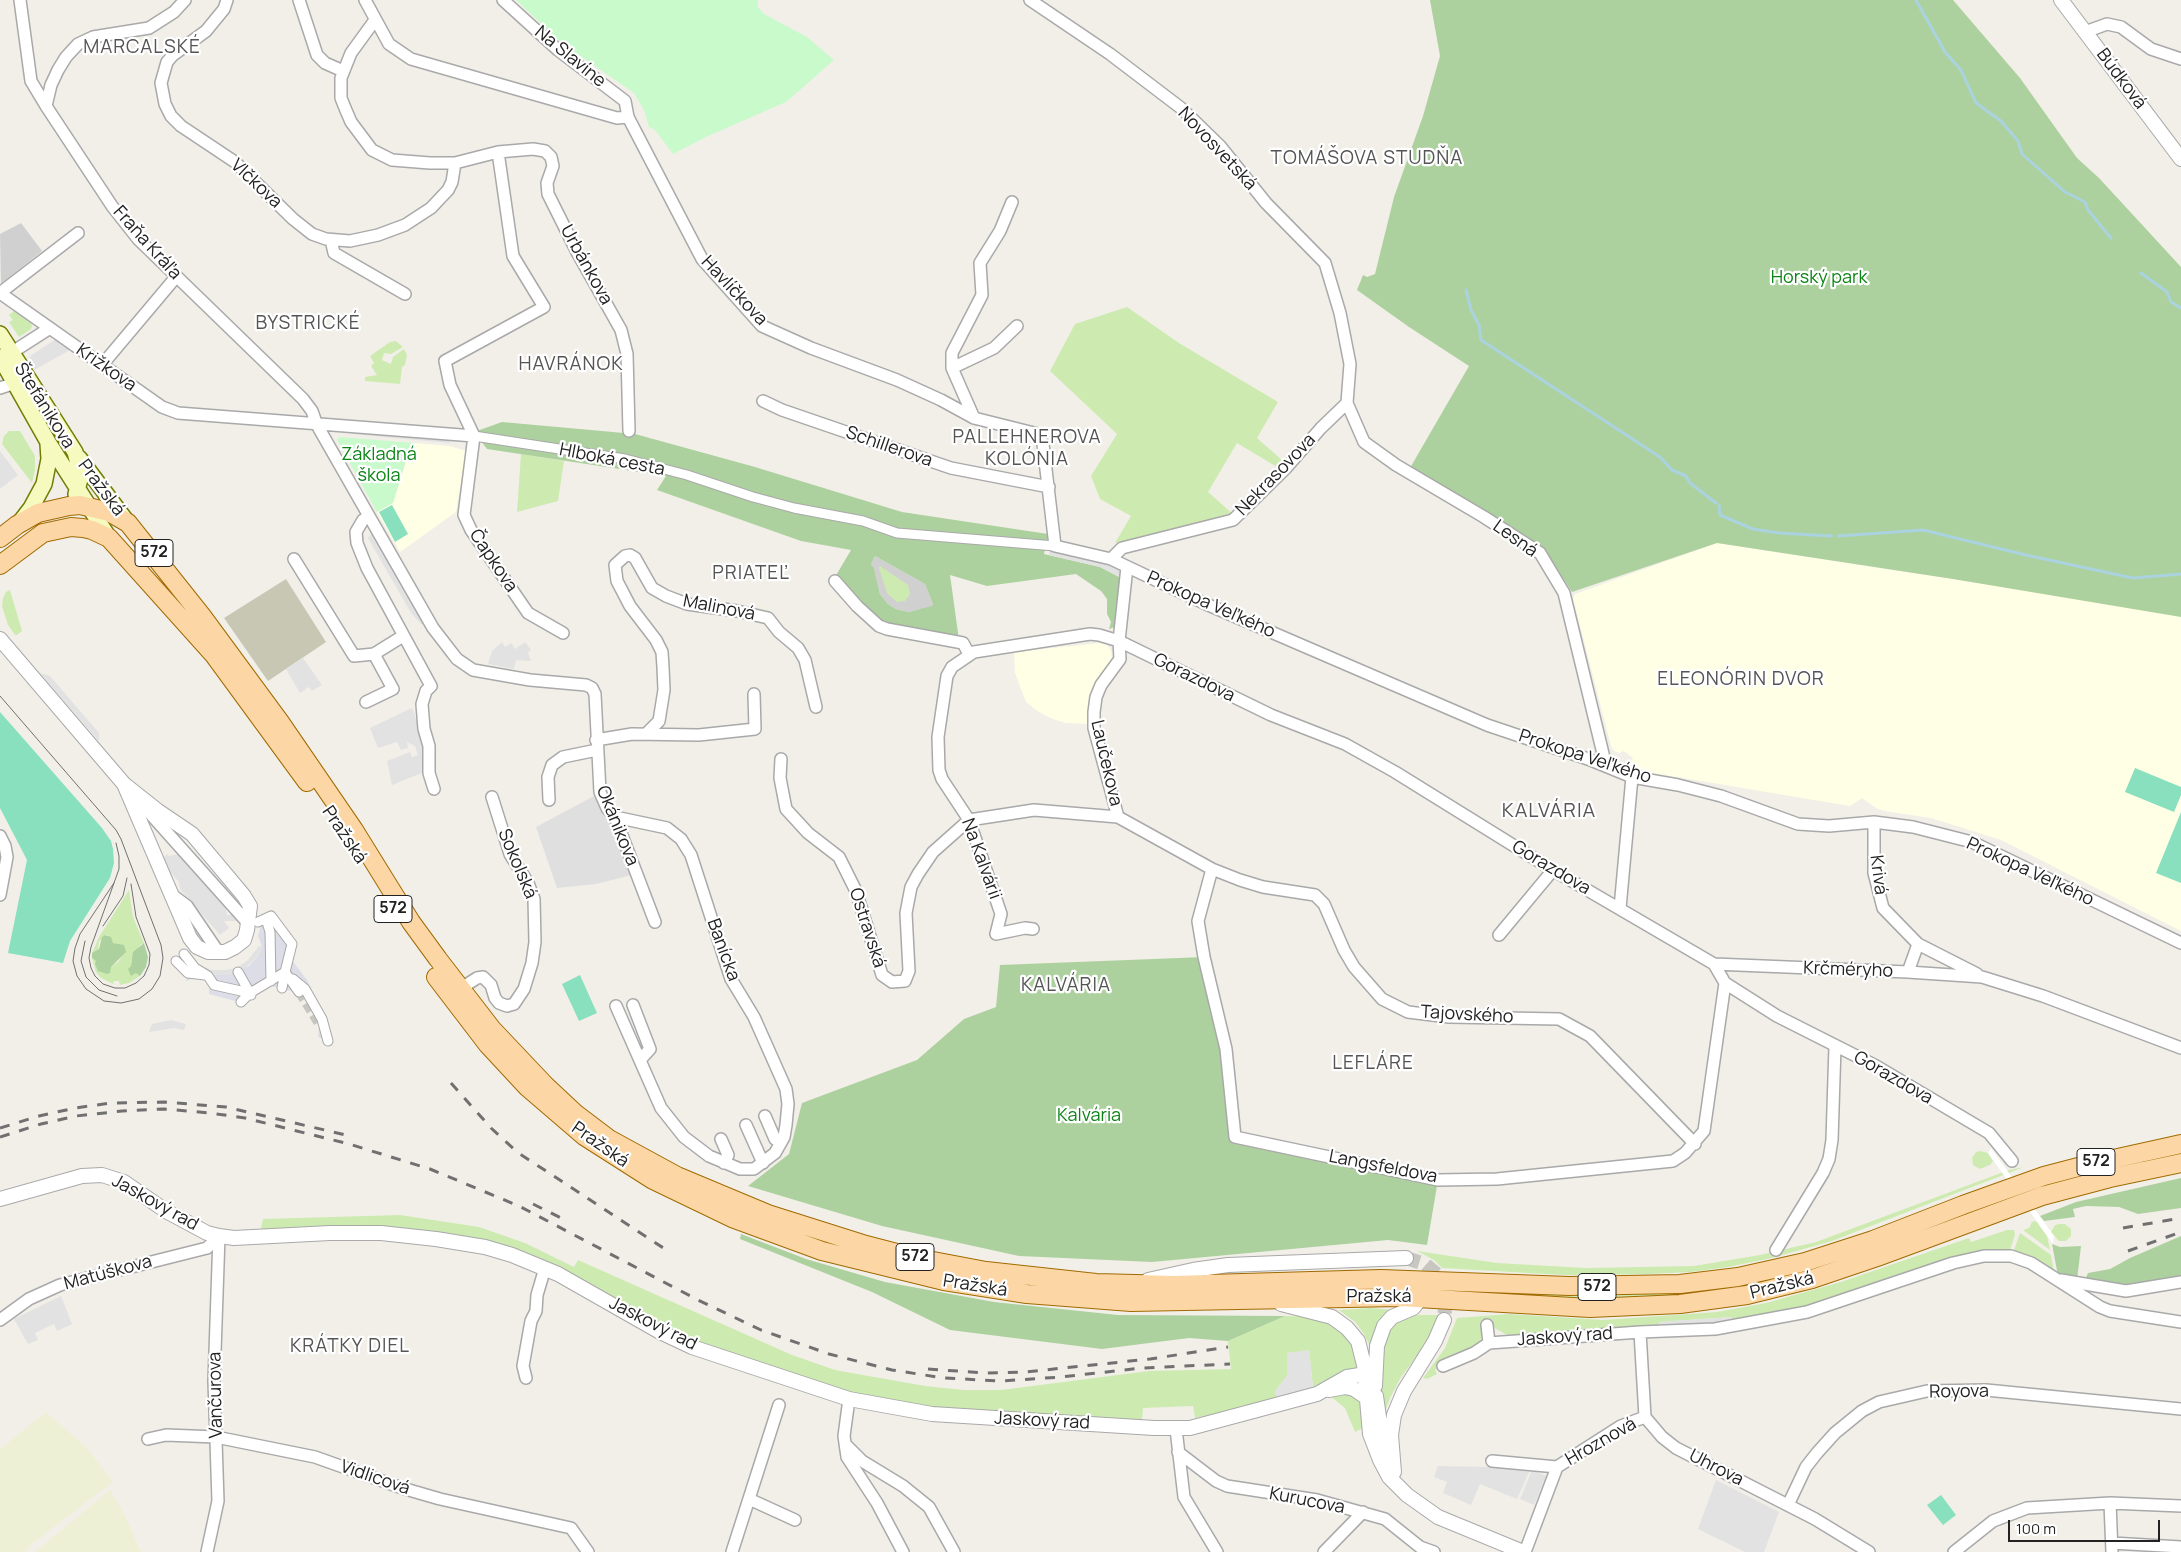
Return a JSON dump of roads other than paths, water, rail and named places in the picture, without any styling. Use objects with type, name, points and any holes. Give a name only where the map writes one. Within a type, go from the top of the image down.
[{"type":"main road","name":"Štefánikova","points":[[0,334],[5,358],[7,386],[48,442],[73,498]]},
{"type":"main road","name":"Štefánikova","points":[[5,358],[75,452],[80,475],[73,498]]},
{"type":"main road","points":[[17,525],[31,508],[44,484],[49,459],[48,442]]},
{"type":"main road","name":"Pražská","points":[[75,452],[275,714],[354,830],[411,922],[460,989],[506,1045],[576,1114],[618,1145],[707,1190],[798,1224],[912,1256],[1031,1277],[1132,1284],[1380,1279],[1593,1287],[1654,1286],[1719,1280],[1775,1270],[1836,1252],[2044,1176],[2181,1144]]},
{"type":"main road","points":[[43,533],[73,498]]},
{"type":"main road","name":"572","points":[[0,538],[17,525],[73,498],[87,506]]},
{"type":"main road","name":"Pražská","points":[[87,506],[109,512],[128,523]]},
{"type":"main road","name":"Pražská","points":[[87,506],[109,538],[214,655],[347,839],[435,975],[488,1045],[528,1088],[584,1136],[618,1160],[652,1180],[704,1206],[786,1239],[863,1262],[944,1281],[1027,1294],[1095,1300],[1172,1302],[1337,1297],[1422,1297],[1590,1308],[1680,1304],[1747,1295],[1803,1281],[1845,1268],[2042,1196],[2110,1178],[2181,1163]]},
{"type":"main road","name":"572","points":[[1,566],[43,533],[71,527],[92,530],[109,538]]},
{"type":"street","name":"Fraňa Kráľa","points":[[20,0],[31,81],[118,212],[138,239],[303,398],[312,411],[317,425]]},
{"type":"street","points":[[46,106],[51,85],[58,70],[66,57],[78,44],[93,37],[149,28],[174,12],[185,0]]},
{"type":"street","name":"Vlčkova","points":[[227,0],[224,10],[206,31],[173,55],[167,62],[161,83],[165,104],[171,116],[181,126],[235,162],[293,219],[312,234],[331,240],[350,240],[378,235],[419,218],[448,190],[452,182],[455,163]]},
{"type":"street","points":[[299,0],[317,55],[325,63],[343,71]]},
{"type":"street","points":[[365,0],[389,44],[411,60],[617,118],[628,117]]},
{"type":"street","name":"Na Slavíne","points":[[504,0],[558,50],[625,101],[628,117]]},
{"type":"street","name":"Novosvetská","points":[[1030,0],[1110,54],[1182,108],[1217,142],[1266,203],[1325,263],[1340,313],[1350,364],[1347,403]]},
{"type":"street","name":"Búdková","points":[[2061,0],[2181,159]]},
{"type":"street","points":[[375,20],[352,53],[341,78],[343,104],[351,122],[372,150],[381,156],[396,161],[455,163],[498,152],[513,256],[544,307],[445,361],[450,385],[474,436]]},
{"type":"street","points":[[2086,32],[2107,24],[2121,27],[2151,50],[2181,59]]},
{"type":"street","name":"Havlíčkova","points":[[628,117],[702,260],[762,326],[811,348],[897,380],[941,400],[974,418],[1038,434],[1044,444],[1055,546]]},
{"type":"street","name":"Urbánkova","points":[[498,152],[541,150],[548,153],[551,157],[553,166],[547,183],[548,194],[576,252],[621,330],[627,354],[629,431]]},
{"type":"street","points":[[974,418],[952,368],[952,353],[982,295],[980,263],[1000,231],[1012,202]]},
{"type":"street","points":[[0,293],[78,233]]},
{"type":"street","points":[[331,240],[334,253],[405,294]]},
{"type":"street","points":[[102,365],[176,277]]},
{"type":"street","name":"Križkova","points":[[0,293],[162,407]]},
{"type":"street","points":[[952,368],[994,348],[1017,326]]},
{"type":"street","points":[[5,358],[50,328]]},
{"type":"street","name":"Schillerova","points":[[763,401],[782,410],[951,468],[1049,488]]},
{"type":"street","name":"Nekrasovova","points":[[1111,558],[1122,548],[1233,520],[1286,468],[1321,428],[1347,403]]},
{"type":"street","name":"Lesná","points":[[1347,403],[1364,442],[1396,465],[1484,517],[1540,553],[1564,593],[1606,766]]},
{"type":"street","name":"Hlboká cesta","points":[[162,407],[193,415],[474,436],[625,459],[687,475],[753,497],[794,508],[863,521],[896,533],[1055,546]]},
{"type":"street","points":[[317,425],[369,516],[363,520],[356,532],[357,543],[367,568],[431,686],[426,690],[422,704],[424,728],[429,746],[429,774],[434,789]]},
{"type":"street","name":"Čapkova","points":[[474,436],[464,515],[471,530],[528,613],[563,633]]},
{"type":"street","name":"Okánikova","points":[[369,516],[434,628],[457,659],[473,670],[542,681],[586,685],[592,688],[595,694],[596,745],[600,792],[607,808],[615,817],[655,922]]},
{"type":"street","name":"Prokopa Veľkého","points":[[1055,546],[1111,558],[1127,568],[1206,604],[1487,725],[1606,766],[1632,777],[1678,785],[1721,796],[1798,824],[1829,826],[1874,822],[1913,827],[1972,842],[2181,943]]},
{"type":"street","name":"Malinová","points":[[646,734],[659,721],[662,709],[662,652],[656,640],[630,606],[617,581],[615,565],[625,556],[630,555],[635,558],[652,588],[666,596],[687,604],[737,611],[768,618],[779,632],[798,648],[805,660],[816,707]]},
{"type":"street","points":[[294,558],[354,656],[374,654],[403,636]]},
{"type":"street","name":"Laučekova","points":[[1118,816],[1094,728],[1094,712],[1096,697],[1101,685],[1120,659],[1119,641],[1127,568]]},
{"type":"street","points":[[834,581],[879,626],[963,643],[969,654]]},
{"type":"street","name":"Gorazdova","points":[[969,654],[989,648],[1094,634],[1119,641],[1271,715],[1346,744],[1419,786],[1553,870],[1714,964],[1725,983],[1777,1016],[1876,1066],[1989,1133],[2012,1161]]},
{"type":"street","points":[[0,639],[124,784],[158,812],[192,834],[247,900],[258,921],[270,932],[271,981]]},
{"type":"street","points":[[366,702],[393,689],[374,654]]},
{"type":"street","name":"Na Kalvárii","points":[[969,654],[952,667],[947,676],[940,718],[938,752],[942,780],[969,820],[1001,914],[996,934],[1025,928],[1034,929]]},
{"type":"street","points":[[549,800],[548,777],[552,765],[563,758],[596,745],[632,734],[699,735],[755,729],[754,694]]},
{"type":"street","name":"Ostravská","points":[[781,759],[780,778],[786,809],[808,833],[839,857],[856,891],[882,975],[892,982],[904,981],[909,971],[906,913],[912,887],[918,874],[932,852],[969,820]]},
{"type":"street","points":[[1620,908],[1632,777]]},
{"type":"street","points":[[124,784],[194,943],[201,950],[219,953],[230,950],[244,940],[258,921],[272,916],[292,944],[282,988]]},
{"type":"street","name":"Sokolská","points":[[460,989],[477,978],[483,977],[491,985],[495,998],[499,1002],[507,1006],[514,1004],[518,1000],[527,979],[535,942],[534,899],[528,883],[510,854],[492,797]]},
{"type":"street","name":"Tajovského","points":[[969,820],[1034,810],[1118,816],[1212,869],[1240,880],[1263,886],[1315,894],[1324,904],[1344,950],[1361,978],[1382,999],[1399,1009],[1448,1017],[1559,1019],[1590,1036],[1695,1144]]},
{"type":"street","name":"Banícka","points":[[615,817],[668,828],[681,839],[691,855],[731,979],[754,1017],[786,1089],[788,1114],[784,1137],[774,1153],[762,1163]]},
{"type":"street","name":"Krivá","points":[[1874,822],[1874,873],[1882,908],[1918,944]]},
{"type":"street","points":[[0,836],[5,846],[7,857],[0,895]]},
{"type":"street","name":"Langsfeldova","points":[[1212,869],[1198,921],[1204,957],[1226,1049],[1235,1137],[1438,1180],[1497,1179],[1672,1161],[1695,1144],[1704,1131],[1725,983]]},
{"type":"street","points":[[1499,935],[1553,870]]},
{"type":"street","points":[[1908,972],[1918,944]]},
{"type":"street","name":"Krčméryho","points":[[1918,944],[1982,977],[2043,996],[2181,1048]]},
{"type":"street","points":[[184,954],[195,968],[208,976],[214,985],[251,995]]},
{"type":"street","points":[[176,961],[188,973],[208,976]]},
{"type":"street","name":"Krčméryho","points":[[1714,964],[1982,977]]},
{"type":"street","points":[[238,972],[251,995]]},
{"type":"street","points":[[241,1002],[285,972]]},
{"type":"street","points":[[285,972],[299,992]]},
{"type":"street","points":[[285,972],[306,989],[322,1019],[325,1039],[320,1026]]},
{"type":"street","points":[[616,1006],[661,1108],[673,1124],[696,1146],[724,1163],[740,1169],[754,1169],[762,1163],[746,1125]]},
{"type":"street","points":[[633,1006],[650,1050],[640,1060]]},
{"type":"street","points":[[1776,1250],[1823,1173],[1829,1159],[1833,1124],[1835,1046]]},
{"type":"street","points":[[765,1116],[775,1139],[780,1142]]},
{"type":"street","points":[[721,1139],[728,1155],[724,1163]]},
{"type":"street","name":"Jaskový rad","points":[[0,1199],[82,1176],[102,1175],[124,1182],[166,1211],[207,1233],[219,1236],[234,1238],[280,1237],[356,1232],[405,1236],[485,1247],[512,1255],[563,1276],[660,1332],[692,1346],[849,1399],[938,1415],[1176,1429],[1190,1428],[1244,1415],[1322,1391],[1345,1387],[1354,1389],[1367,1398]]},
{"type":"street","name":"Matúškova","points":[[0,1320],[29,1299],[60,1285],[207,1248],[219,1236]]},
{"type":"street","name":"Vančurova","points":[[207,1552],[218,1501],[214,1381],[219,1236]]},
{"type":"street","name":"Pražská","points":[[1640,1332],[1715,1329],[1807,1312],[1952,1263],[1976,1257],[2011,1256],[2031,1263],[2100,1307],[2110,1311],[2181,1322]]},
{"type":"street","points":[[1132,1284],[1193,1270],[1228,1265],[1406,1258]]},
{"type":"street","points":[[526,1378],[523,1366],[531,1321],[536,1311],[536,1294],[545,1268]]},
{"type":"street","points":[[2057,1279],[2126,1291],[2181,1282]]},
{"type":"street","points":[[1407,1495],[1398,1483],[1385,1457],[1375,1386],[1376,1355],[1384,1326],[1392,1317],[1413,1308],[1422,1297]]},
{"type":"street","points":[[1263,1299],[1325,1315],[1347,1328],[1358,1341],[1362,1351],[1366,1374],[1370,1434],[1389,1477],[1407,1495],[1438,1517],[1524,1552]]},
{"type":"street","points":[[1394,1472],[1390,1435],[1394,1415],[1404,1391],[1434,1342],[1444,1320]]},
{"type":"street","points":[[1487,1324],[1489,1343]]},
{"type":"street","points":[[1640,1332],[1645,1417]]},
{"type":"street","name":"Jaskový rad","points":[[1444,1366],[1474,1353],[1489,1343],[1640,1332]]},
{"type":"street","points":[[1366,1374],[1375,1386]]},
{"type":"street","name":"Jaskový rad","points":[[1322,1391],[1347,1377],[1366,1374]]},
{"type":"street","points":[[1367,1398],[1375,1386]]},
{"type":"street","name":"Royova","points":[[1788,1505],[1806,1467],[1817,1453],[1835,1434],[1862,1411],[1880,1402],[1927,1391],[1986,1390],[2181,1409]]},
{"type":"street","points":[[849,1399],[844,1422],[844,1442],[852,1467],[877,1503],[903,1552]]},
{"type":"street","points":[[732,1552],[779,1405]]},
{"type":"street","name":"Uhrova","points":[[1645,1417],[1653,1428],[1676,1448],[1815,1519],[1869,1552]]},
{"type":"street","name":"Hroznová","points":[[1524,1552],[1557,1467],[1621,1426],[1645,1417]]},
{"type":"street","points":[[1176,1429],[1184,1496],[1190,1510],[1217,1552]]},
{"type":"street","name":"Vidlicová","points":[[148,1439],[166,1435],[216,1437],[316,1457],[402,1488],[440,1499],[571,1528],[588,1552]]},
{"type":"street","points":[[844,1442],[862,1461],[904,1486],[929,1507],[954,1552]]},
{"type":"street","name":"Kurucova","points":[[1178,1452],[1216,1481],[1227,1486],[1318,1500],[1385,1519],[1420,1547],[1434,1552]]},
{"type":"street","name":"Hroznová","points":[[1492,1461],[1557,1467]]},
{"type":"street","points":[[749,1499],[795,1520]]},
{"type":"street","points":[[2110,1503],[2112,1548],[2181,1547]]},
{"type":"street","points":[[1954,1552],[1993,1521],[2028,1508],[2110,1503],[2181,1506]]},
{"type":"street","points":[[1324,1552],[1363,1512]]},
{"type":"waterway","points":[[1916,0],[1945,52],[1961,70],[1976,103],[2001,121],[2018,141],[2022,154],[2065,192],[2085,202],[2088,210],[2111,238]]},
{"type":"waterway","points":[[2141,273],[2167,292],[2171,302],[2181,308]]},
{"type":"waterway","points":[[1466,290],[1471,310],[1479,325],[1481,340],[1660,457],[1672,470],[1686,476],[1690,483],[1716,503]]},
{"type":"waterway","points":[[1719,505],[1720,515],[1753,529],[1779,533],[1832,536]]},
{"type":"waterway","points":[[1838,536],[1923,530],[2030,556],[2133,578],[2181,574]]},
{"type":"tunnel","points":[[299,992],[320,1026]]},
{"type":"tunnel","points":[[1406,1258],[1425,1264],[1439,1276],[1446,1297],[1444,1320]]},
{"type":"tram line","points":[[0,696],[116,830],[121,839],[161,945],[163,958],[160,976],[152,989],[139,999],[121,1003],[104,1001],[86,989],[77,976],[73,961],[80,934],[114,883]]},
{"type":"tram line","points":[[116,843],[119,869],[91,947],[89,958],[95,976],[103,984],[115,988],[125,988],[136,983],[144,976],[149,965],[150,954],[136,917],[131,884]]},
{"type":"tram line","points":[[103,926],[123,896],[127,878]]},
{"type":"tram line","points":[[85,941],[81,961],[86,977],[99,990],[117,996]]},
{"type":"railway","points":[[451,1083],[491,1128],[517,1152],[668,1251]]},
{"type":"railway","points":[[0,1128],[39,1116],[75,1108],[111,1103],[164,1102],[226,1107],[346,1135]]},
{"type":"railway","points":[[0,1137],[41,1124],[76,1116],[164,1109],[245,1118],[349,1144],[430,1169],[519,1206],[698,1300],[761,1330],[829,1354],[892,1370],[944,1378],[1001,1381],[1061,1377],[1142,1368],[1230,1364]]},
{"type":"railway","points":[[533,1204],[565,1220]]},
{"type":"railway","points":[[2123,1228],[2181,1218]]},
{"type":"railway","points":[[2128,1251],[2181,1232]]},
{"type":"railway","points":[[928,1369],[985,1373],[1025,1372],[1150,1359],[1228,1347]]},
{"type":"district","name":"MARCALSKÉ","points":[[142,48]]},
{"type":"district","name":"TOMÁŠOVA STUDŇA","points":[[1367,159]]},
{"type":"district","name":"BYSTRICKÉ","points":[[308,324]]},
{"type":"district","name":"HAVRÁNOK","points":[[571,365]]},
{"type":"district","name":"PALLEHNEROVA KOLÓNIA","points":[[1027,449]]},
{"type":"district","name":"PRIATEĽ","points":[[751,574]]},
{"type":"district","name":"ELEONÓRIN DVOR","points":[[1741,680]]},
{"type":"district","name":"KALVÁRIA","points":[[1549,811]]},
{"type":"district","name":"KALVÁRIA","points":[[1066,986]]},
{"type":"district","name":"LEFLÁRE","points":[[1373,1064]]},
{"type":"district","name":"KRÁTKY DIEL","points":[[350,1347]]},
{"type":"park label","name":"Horský park","points":[[1819,278]]},
{"type":"park label","name":"Základná škola","points":[[379,465]]},
{"type":"park label","name":"Kalvária","points":[[1089,1116]]}]
